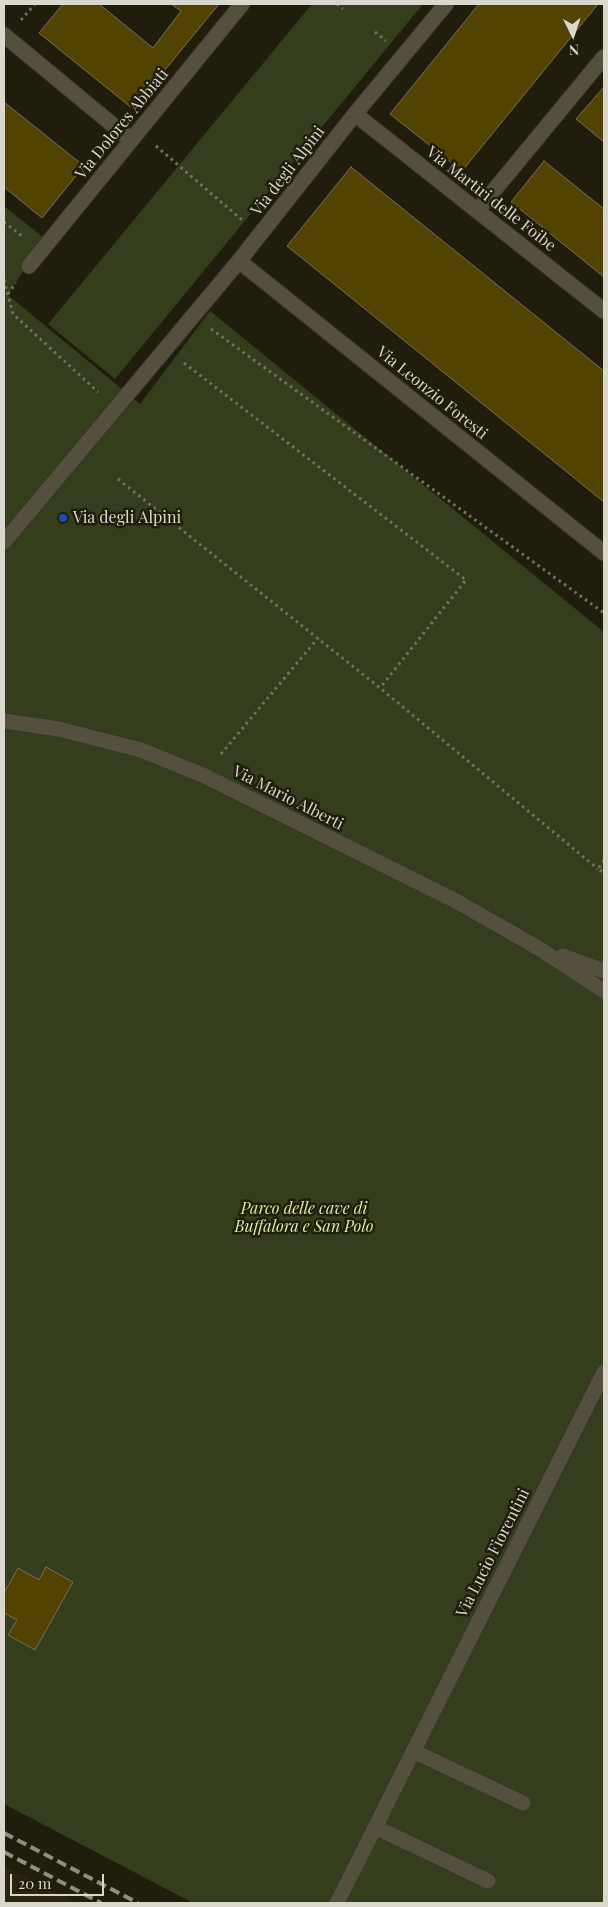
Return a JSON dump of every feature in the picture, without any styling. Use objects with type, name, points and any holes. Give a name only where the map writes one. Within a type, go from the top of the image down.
[{"type":"street","name":"Via Dolores Abbiati","points":[[29,266],[242,4]]},
{"type":"street","name":"Via degli Alpini","points":[[4,542],[239,262],[355,114],[446,4]]},
{"type":"street","points":[[4,34],[135,136]]},
{"type":"street","points":[[477,211],[604,57]]},
{"type":"street","name":"Via Martiri delle Foibe","points":[[355,114],[604,311]]},
{"type":"street","name":"Via Leonzio Foresti","points":[[239,262],[604,553]]},
{"type":"street","name":"Via Mario Alberti","points":[[4,721],[59,729],[141,750],[205,776],[456,902],[540,948],[604,990]]},
{"type":"street","name":"Via Mario Alberti","points":[[540,948],[604,970]]},
{"type":"street","name":"Via Lucio Fiorentini","points":[[337,1903],[604,1372]]},
{"type":"street","points":[[413,1751],[523,1803]]},
{"type":"street","points":[[375,1827],[488,1881]]},
{"type":"path","points":[[337,4],[343,9]]},
{"type":"path","points":[[135,136],[260,235]]},
{"type":"path","points":[[4,280],[13,314],[98,393]]},
{"type":"path","points":[[207,326],[604,613]]},
{"type":"path","points":[[179,359],[466,580],[380,688]]},
{"type":"path","points":[[118,479],[380,688],[604,873]]},
{"type":"path","points":[[221,754],[318,638]]},
{"type":"path","points":[[598,868],[604,860]]},
{"type":"shaded area","points":[[4,1866],[77,1903],[4,1903]]},
{"type":"green space","points":[[312,4],[423,4],[115,379],[48,324]]},
{"type":"green space","name":"Parco delle cave di Buffalora e San Polo","points":[[4,206],[44,238],[8,295],[140,404],[210,311],[604,632],[604,1903],[193,1903],[4,1804]]},
{"type":"building","points":[[63,4],[99,4],[153,48],[181,11],[171,4],[219,4],[133,109],[39,33]]},
{"type":"building","points":[[479,4],[598,4],[462,171],[390,114]]},
{"type":"building","points":[[604,87],[604,142],[576,119]]},
{"type":"building","points":[[4,102],[84,166],[42,218],[4,187]]},
{"type":"building","points":[[544,161],[604,209],[604,277],[511,202]]},
{"type":"building","points":[[351,167],[604,371],[604,502],[287,246]]},
{"type":"building","points":[[46,1567],[73,1582],[35,1650],[8,1635],[17,1620],[4,1613],[4,1593],[18,1568],[39,1580]]},
{"type":"railway","points":[[4,1833],[138,1903]]},
{"type":"railway","points":[[4,1852],[101,1903]]},
{"type":"place","name":"Via degli Alpini","points":[[63,518]]}]
